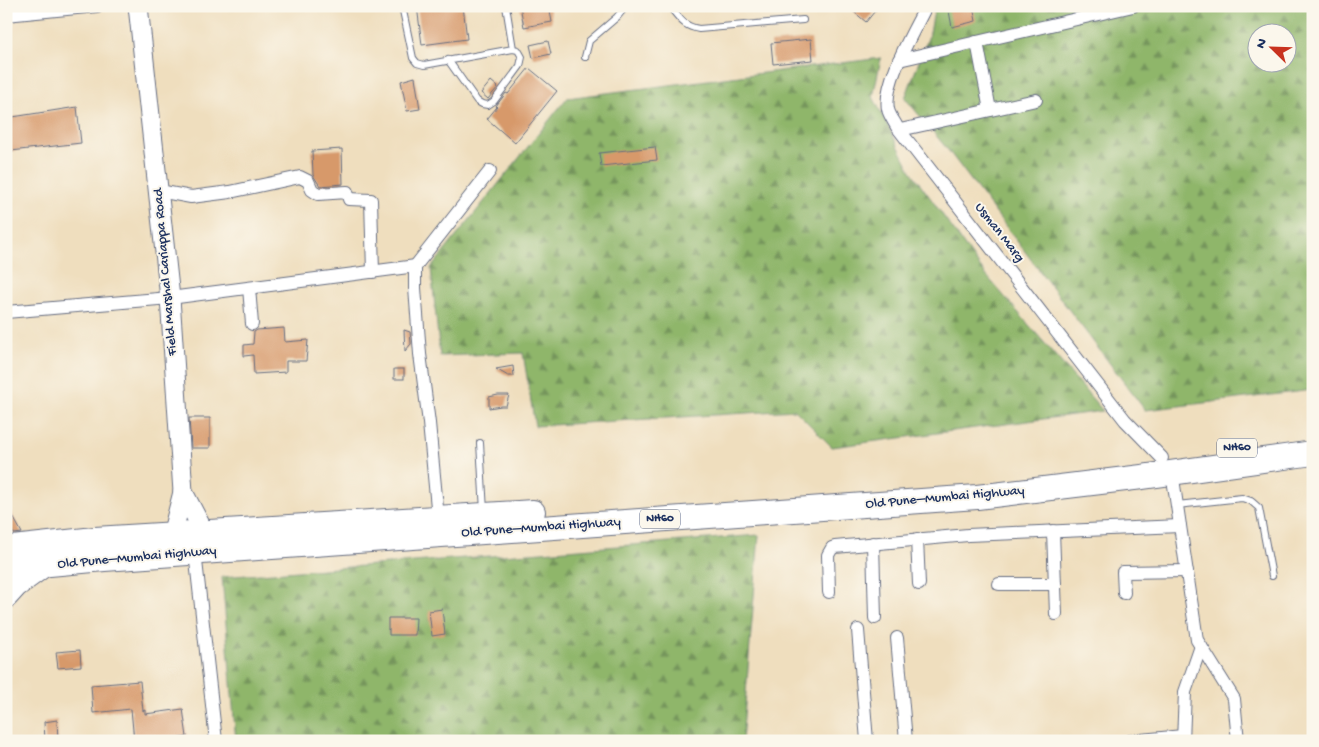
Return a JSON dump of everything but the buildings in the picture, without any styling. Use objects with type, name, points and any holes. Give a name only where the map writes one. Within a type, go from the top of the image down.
[{"type":"highway","name":"Old Pune–Mumbai Highway","points":[[6,550],[95,539],[172,535],[200,542],[977,497],[1142,477],[1167,465],[1313,438]]},
{"type":"highway","name":"Old Pune–Mumbai Highway","points":[[6,568],[104,559],[200,542],[438,518],[975,482],[1140,462],[1167,465],[1313,453]]},
{"type":"highway","points":[[6,596],[16,585],[42,566]]},
{"type":"street","points":[[6,15],[97,6]]},
{"type":"street","name":"Field Marshal Cariappa Road","points":[[138,6],[170,298],[183,492],[200,542]]},
{"type":"street","name":"Usman Marg","points":[[926,6],[894,70],[888,92],[888,109],[900,130],[1125,420],[1167,465]]},
{"type":"street","points":[[899,60],[1133,6]]},
{"type":"street","points":[[977,42],[990,110]]},
{"type":"street","points":[[900,130],[1036,100]]},
{"type":"street","points":[[438,518],[420,354],[415,288],[416,266],[490,172]]},
{"type":"street","points":[[158,191],[191,198],[300,177],[308,181],[312,190],[318,194],[347,192],[349,199],[371,200],[373,272]]},
{"type":"street","points":[[6,312],[170,298],[416,266]]},
{"type":"street","points":[[249,288],[252,324]]},
{"type":"street","points":[[1167,465],[1177,505],[1197,640],[1234,699],[1238,741]]},
{"type":"street","points":[[172,535],[183,492]]},
{"type":"street","points":[[829,592],[828,555],[832,548],[835,547],[968,535],[1180,526]]},
{"type":"street","points":[[1053,531],[1056,614]]},
{"type":"street","points":[[917,539],[919,584]]},
{"type":"street","points":[[200,542],[216,741]]},
{"type":"street","points":[[873,543],[875,618]]},
{"type":"street","points":[[1124,593],[1123,572],[1187,571]]},
{"type":"street","points":[[999,584],[1055,584]]},
{"type":"street","points":[[858,630],[866,741]]},
{"type":"street","points":[[897,638],[906,741]]},
{"type":"street","points":[[1130,741],[1183,738],[1185,692],[1201,646]]},
{"type":"lane","points":[[402,6],[413,58],[417,63],[424,65],[448,60],[513,49],[518,50],[522,57],[520,66],[494,101],[488,105],[477,101],[448,60]]},
{"type":"lane","points":[[506,6],[513,49]]},
{"type":"lane","points":[[585,57],[589,41],[617,17],[626,6]]},
{"type":"lane","points":[[669,6],[684,24],[691,28],[699,29],[802,20]]},
{"type":"lane","points":[[480,443],[484,515]]},
{"type":"lane","points":[[1177,505],[1242,498],[1251,501],[1259,508],[1272,576]]},
{"type":"green space","points":[[935,6],[1313,6],[1313,390],[1145,410],[948,150],[905,98],[930,33]]},
{"type":"green space","points":[[881,58],[873,97],[911,171],[985,274],[1103,411],[832,447],[795,410],[535,426],[523,353],[440,356],[431,268],[567,98]]},
{"type":"green space","points":[[759,535],[742,741],[236,741],[222,577]]}]
